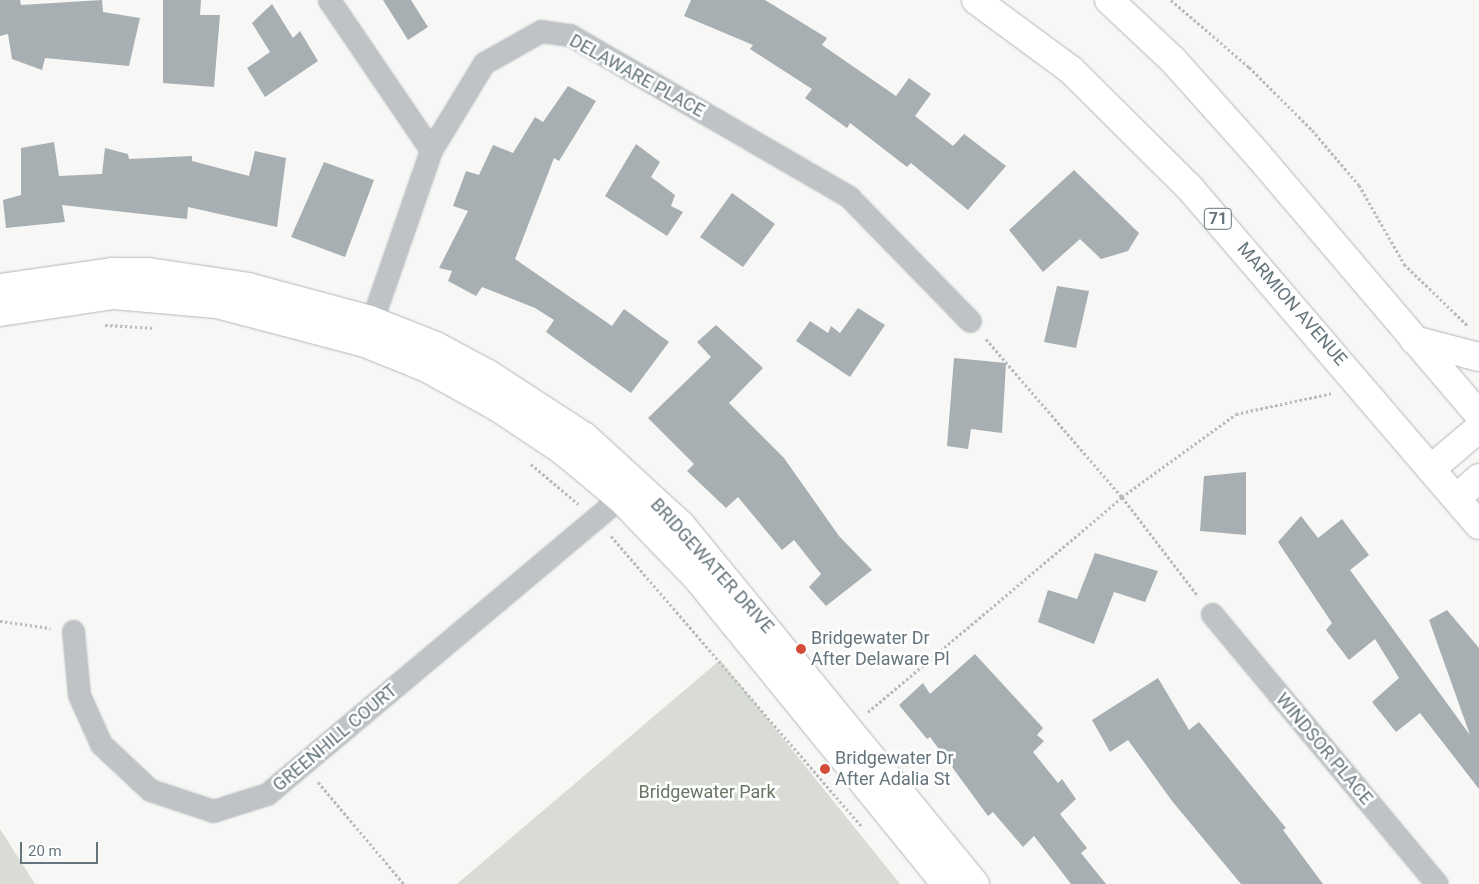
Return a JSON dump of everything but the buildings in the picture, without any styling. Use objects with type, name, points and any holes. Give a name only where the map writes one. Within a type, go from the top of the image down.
[{"type":"main road","name":"MARMION AVENUE","points":[[976,0],[1072,70],[1189,187],[1364,386],[1479,525]]},
{"type":"main road","points":[[1109,0],[1173,60],[1479,415]]},
{"type":"main road","name":"BRIDGEWATER DRIVE","points":[[0,288],[59,277],[148,272],[289,295],[367,332],[499,408],[629,491],[738,591],[975,884]]},
{"type":"main road","name":"BRIDGEWATER DRIVE","points":[[0,312],[114,295],[154,298],[367,332]]},
{"type":"main road","points":[[1414,340],[1479,357]]},
{"type":"main road","points":[[1431,469],[1479,428]]},
{"type":"main road","points":[[1457,498],[1479,478]]},
{"type":"main road","name":"BRIDGEWATER DRIVE","points":[[629,491],[698,579],[946,884]]},
{"type":"street","points":[[329,0],[431,150]]},
{"type":"street","name":"DELAWARE PLACE","points":[[367,332],[431,150],[484,64],[541,31],[570,36],[849,197],[970,321]]},
{"type":"street","name":"GREENHILL COURT","points":[[73,631],[79,694],[101,744],[150,790],[213,811],[267,794],[629,491]]},
{"type":"street","name":"WINDSOR PLACE","points":[[1212,614],[1437,884]]},
{"type":"path","points":[[1171,0],[1249,67],[1312,130],[1359,186],[1404,264],[1471,328]]},
{"type":"path","points":[[970,321],[1122,497],[1212,614]]},
{"type":"path","points":[[100,325],[162,328]]},
{"type":"path","points":[[863,716],[1122,497],[1236,414],[1364,386]]},
{"type":"path","points":[[523,458],[595,521],[634,559],[866,832]]},
{"type":"path","points":[[0,621],[73,631]]},
{"type":"path","points":[[303,764],[404,884]]},
{"type":"green space","name":"Bridgewater Park","points":[[720,660],[900,884],[457,884]]},
{"type":"green space","points":[[0,829],[35,884],[0,884]]},
{"type":"place","name":"Bridgewater Dr After Delaware Pl","points":[[801,649]]},
{"type":"place","name":"Bridgewater Dr After Adalia St","points":[[825,769]]}]
